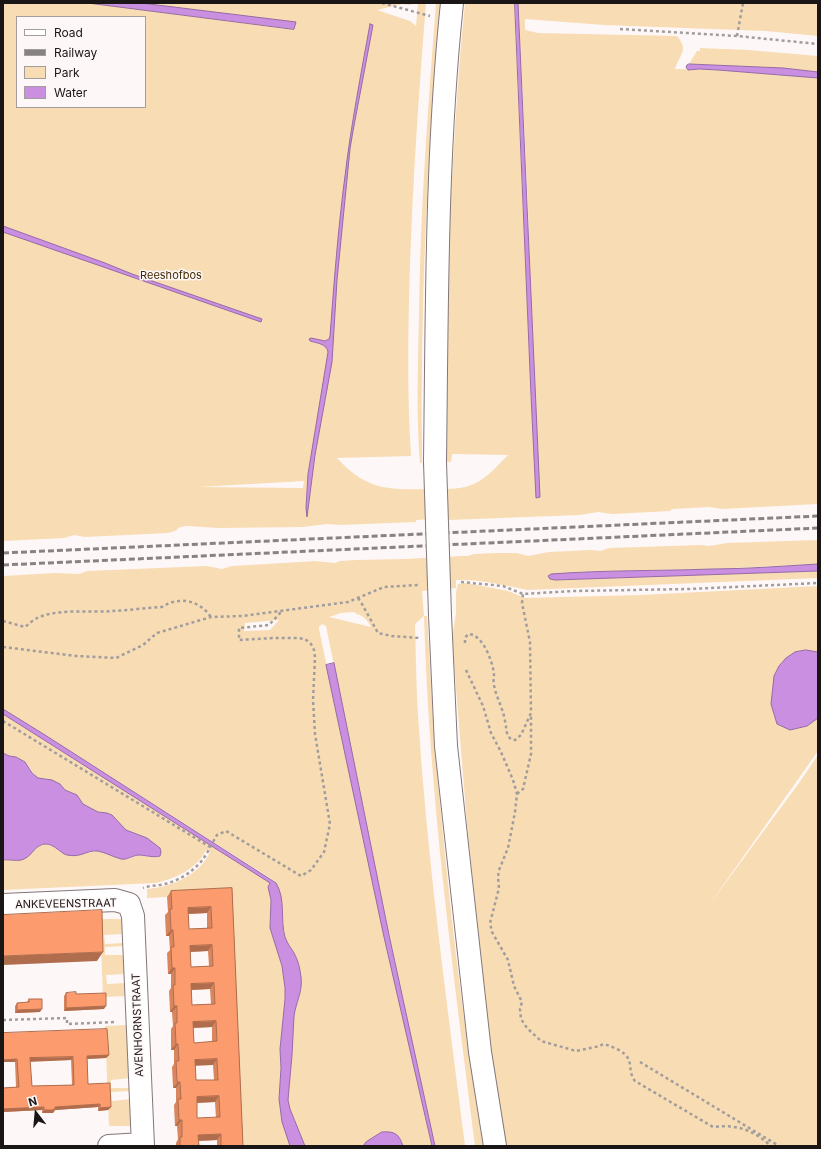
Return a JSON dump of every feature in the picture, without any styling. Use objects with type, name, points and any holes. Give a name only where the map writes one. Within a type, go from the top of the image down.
[{"type":"main road","points":[[452,3],[443,116],[438,239],[435,462],[440,615],[446,746],[480,1052],[495,1146]]},
{"type":"main road","name":"ANKEVEENSTRAAT","points":[[3,905],[115,900],[129,904]]},
{"type":"main road","name":"AVENHORNSTRAAT","points":[[129,904],[133,916],[143,1145]]},
{"type":"main road","points":[[109,1146],[143,1145]]},
{"type":"path","points":[[382,3],[432,16]]},
{"type":"path","points":[[737,36],[743,3]]},
{"type":"path","points":[[620,30],[737,36],[818,44]]},
{"type":"path","points":[[457,582],[504,586],[523,594],[573,591],[690,589],[818,583]]},
{"type":"path","points":[[3,647],[76,656],[116,658],[143,645],[158,633],[210,617],[242,616],[281,612],[348,602],[384,587],[420,585]]},
{"type":"path","points":[[517,794],[523,789],[531,754],[530,642],[522,603],[523,594]]},
{"type":"path","points":[[358,598],[378,633],[392,636],[421,638]]},
{"type":"path","points":[[3,621],[25,627],[36,619],[58,613],[70,611],[114,611],[162,607],[167,603],[180,601],[190,601],[198,604],[210,617]]},
{"type":"path","points":[[129,904],[144,887],[168,883],[182,877],[194,869],[207,854],[218,835],[226,831],[301,876],[311,870],[324,852],[330,824],[315,734],[313,700],[314,650],[305,639],[274,638],[239,640],[239,628],[269,625],[281,612]]},
{"type":"path","points":[[464,649],[465,638],[468,634],[472,634],[478,638],[490,658],[494,674],[494,685],[506,722],[508,738],[515,740],[521,735],[531,713]]},
{"type":"path","points":[[465,668],[483,706],[491,733],[501,752],[517,794],[509,843],[499,870],[499,888],[490,923],[492,932],[508,960],[514,986],[522,1002],[520,1019],[541,1041],[560,1047],[576,1051],[587,1050],[603,1044],[613,1047],[626,1055],[629,1059],[633,1078],[636,1081],[713,1127],[727,1126],[741,1128],[760,1137],[771,1146]]},
{"type":"path","points":[[3,721],[210,847]]},
{"type":"path","points":[[3,1020],[67,1018],[67,1024],[138,1021]]},
{"type":"path","points":[[640,1062],[780,1146]]},
{"type":"green space","name":"Reeshofbos","points":[[3,3],[414,3],[410,5],[402,4],[377,10],[410,21],[416,26],[418,3],[426,3],[416,134],[410,265],[408,360],[411,456],[337,458],[359,477],[369,483],[380,486],[403,489],[454,489],[476,483],[493,470],[508,455],[452,454],[451,462],[447,462],[446,343],[448,263],[459,74],[465,3],[515,3],[536,497],[528,206],[518,3],[818,3],[818,36],[766,31],[604,25],[525,19],[525,30],[538,33],[677,36],[681,41],[683,49],[675,69],[718,70],[818,78],[818,504],[722,509],[709,507],[612,514],[598,512],[580,515],[448,520],[449,518],[416,520],[416,522],[340,525],[328,524],[302,527],[219,528],[187,526],[180,527],[175,531],[168,533],[85,537],[74,535],[64,538],[3,541]],"holes":[[[304,481],[303,488],[199,487]]]},
{"type":"green space","points":[[436,3],[441,3],[428,175],[423,290],[422,463],[420,463],[418,390],[421,238],[427,121]]},
{"type":"green space","points":[[700,48],[748,50],[818,56],[818,72],[783,68],[689,64],[697,51],[700,51]]},
{"type":"green space","points":[[818,540],[818,564],[713,569],[577,572],[555,580],[818,571],[818,578],[527,590],[483,581],[456,580],[456,588],[422,591],[424,616],[415,624],[417,704],[422,769],[438,931],[465,1146],[435,1146],[389,935],[326,626],[322,624],[319,629],[384,937],[432,1146],[403,1146],[401,1139],[363,1146],[305,1146],[290,1109],[288,1100],[294,1016],[300,992],[301,976],[297,958],[285,937],[283,930],[281,900],[277,886],[273,880],[3,709],[3,576],[55,573],[79,574],[87,571],[207,566],[222,569],[232,566],[315,561],[335,563],[340,561],[468,556],[474,554],[496,553],[517,553],[528,556],[549,552],[601,551],[609,548],[709,546],[727,543]],"holes":[[[355,612],[365,619],[371,627],[329,617],[341,613]],[[279,620],[270,630],[244,631],[245,623]]]},
{"type":"green space","points":[[466,583],[508,591],[525,598],[641,595],[818,586],[818,751],[707,908],[818,755],[818,1146],[506,1146],[490,1049],[467,824],[452,638],[456,614],[456,592],[458,584]]},
{"type":"green space","points":[[424,616],[427,616],[436,758],[450,904],[468,1049],[483,1146],[475,1146],[458,1014],[443,882],[431,749]]},
{"type":"green space","points":[[3,714],[270,883],[268,887],[271,900],[270,928],[282,966],[285,988],[280,1049],[281,1068],[279,1099],[290,1146],[239,1146],[227,894],[147,898],[147,889],[175,883],[192,874],[199,868],[210,852],[206,850],[197,863],[178,876],[155,883],[3,890],[3,860],[18,860],[32,852],[38,846],[45,844],[52,846],[60,852],[74,856],[97,851],[122,859],[129,859],[138,855],[155,857],[160,848],[147,838],[126,830],[112,815],[98,812],[83,804],[77,795],[65,790],[60,784],[48,779],[38,778],[27,764],[16,757],[3,753]]},
{"type":"green space","points":[[100,919],[121,919],[123,923],[124,934],[104,935],[105,944],[124,943],[124,946],[105,947],[105,955],[125,955],[126,974],[106,975],[107,984],[126,983],[127,996],[103,997]]},
{"type":"green space","points":[[128,1025],[130,1078],[111,1080],[111,1088],[131,1088],[131,1091],[111,1092],[112,1101],[131,1099],[132,1122],[131,1126],[109,1126],[105,1026]]},
{"type":"water","points":[[88,3],[141,3],[296,22],[294,29]]},
{"type":"water","points":[[515,3],[518,3],[540,497],[536,498],[531,395]]},
{"type":"water","points":[[370,24],[373,25],[350,149],[337,280],[332,362],[315,455],[307,517],[306,508],[308,474],[328,352],[326,347],[319,343],[310,341],[309,339],[311,338],[325,341],[329,339],[330,336],[338,236],[347,157]]},
{"type":"water","points":[[689,64],[783,68],[818,72],[818,78],[718,70],[688,70],[686,67]]},
{"type":"water","points":[[3,226],[132,274],[262,319],[261,322],[3,232]]},
{"type":"water","points":[[818,564],[818,571],[555,580],[550,579],[548,576],[551,574],[591,572]]},
{"type":"water","points":[[806,650],[818,652],[818,718],[807,726],[790,730],[777,724],[771,704],[774,676],[779,666],[786,658],[795,652]]},
{"type":"water","points":[[334,663],[389,935],[435,1146],[432,1146],[384,937],[326,665]]},
{"type":"water","points":[[3,709],[276,883],[281,896],[285,937],[297,958],[301,977],[300,992],[294,1016],[288,1100],[290,1109],[305,1146],[290,1146],[282,1122],[279,1099],[281,1068],[280,1049],[285,988],[282,966],[270,928],[271,900],[268,887],[270,883],[3,714]]},
{"type":"water","points":[[3,753],[16,757],[25,762],[32,773],[38,778],[52,780],[60,784],[65,790],[77,795],[83,804],[98,812],[112,815],[126,830],[147,838],[160,848],[160,856],[155,857],[138,855],[121,859],[103,852],[93,851],[72,856],[64,854],[52,845],[42,844],[24,859],[3,860]]},
{"type":"water","points":[[382,1132],[396,1134],[403,1146],[363,1146],[366,1142]]},
{"type":"building","points":[[232,888],[243,1146],[221,1146],[221,1134],[198,1135],[199,1146],[180,1146],[180,1137],[182,1137],[182,1120],[179,1120],[178,1099],[181,1099],[180,1082],[177,1081],[176,1061],[179,1061],[178,1044],[176,1044],[175,1023],[177,1023],[177,1006],[174,1006],[173,985],[175,985],[175,968],[172,968],[171,947],[174,947],[173,930],[171,930],[171,891]],"holes":[[[211,907],[212,928],[189,929],[188,908]],[[212,945],[213,966],[191,967],[190,946]],[[214,983],[215,1004],[192,1005],[191,984]],[[216,1021],[217,1041],[194,1043],[193,1022]],[[217,1059],[218,1080],[196,1080],[195,1060]],[[219,1096],[220,1117],[197,1118],[197,1097]]]},
{"type":"building","points":[[102,910],[103,952],[3,956],[3,915]]},
{"type":"building","points":[[76,992],[76,994],[106,993],[106,1006],[66,1008],[66,993]]},
{"type":"building","points":[[29,999],[42,999],[42,1009],[17,1010],[17,1003],[29,1002]]},
{"type":"building","points":[[107,1029],[109,1055],[87,1056],[88,1084],[110,1083],[111,1107],[100,1108],[100,1104],[55,1107],[53,1110],[44,1110],[44,1107],[3,1109],[3,1088],[19,1087],[17,1059],[3,1060],[3,1033]],"holes":[[[73,1057],[74,1085],[32,1086],[30,1058]]]},
{"type":"railway","points":[[3,553],[818,516]]},
{"type":"railway","points":[[3,565],[818,528]]}]
